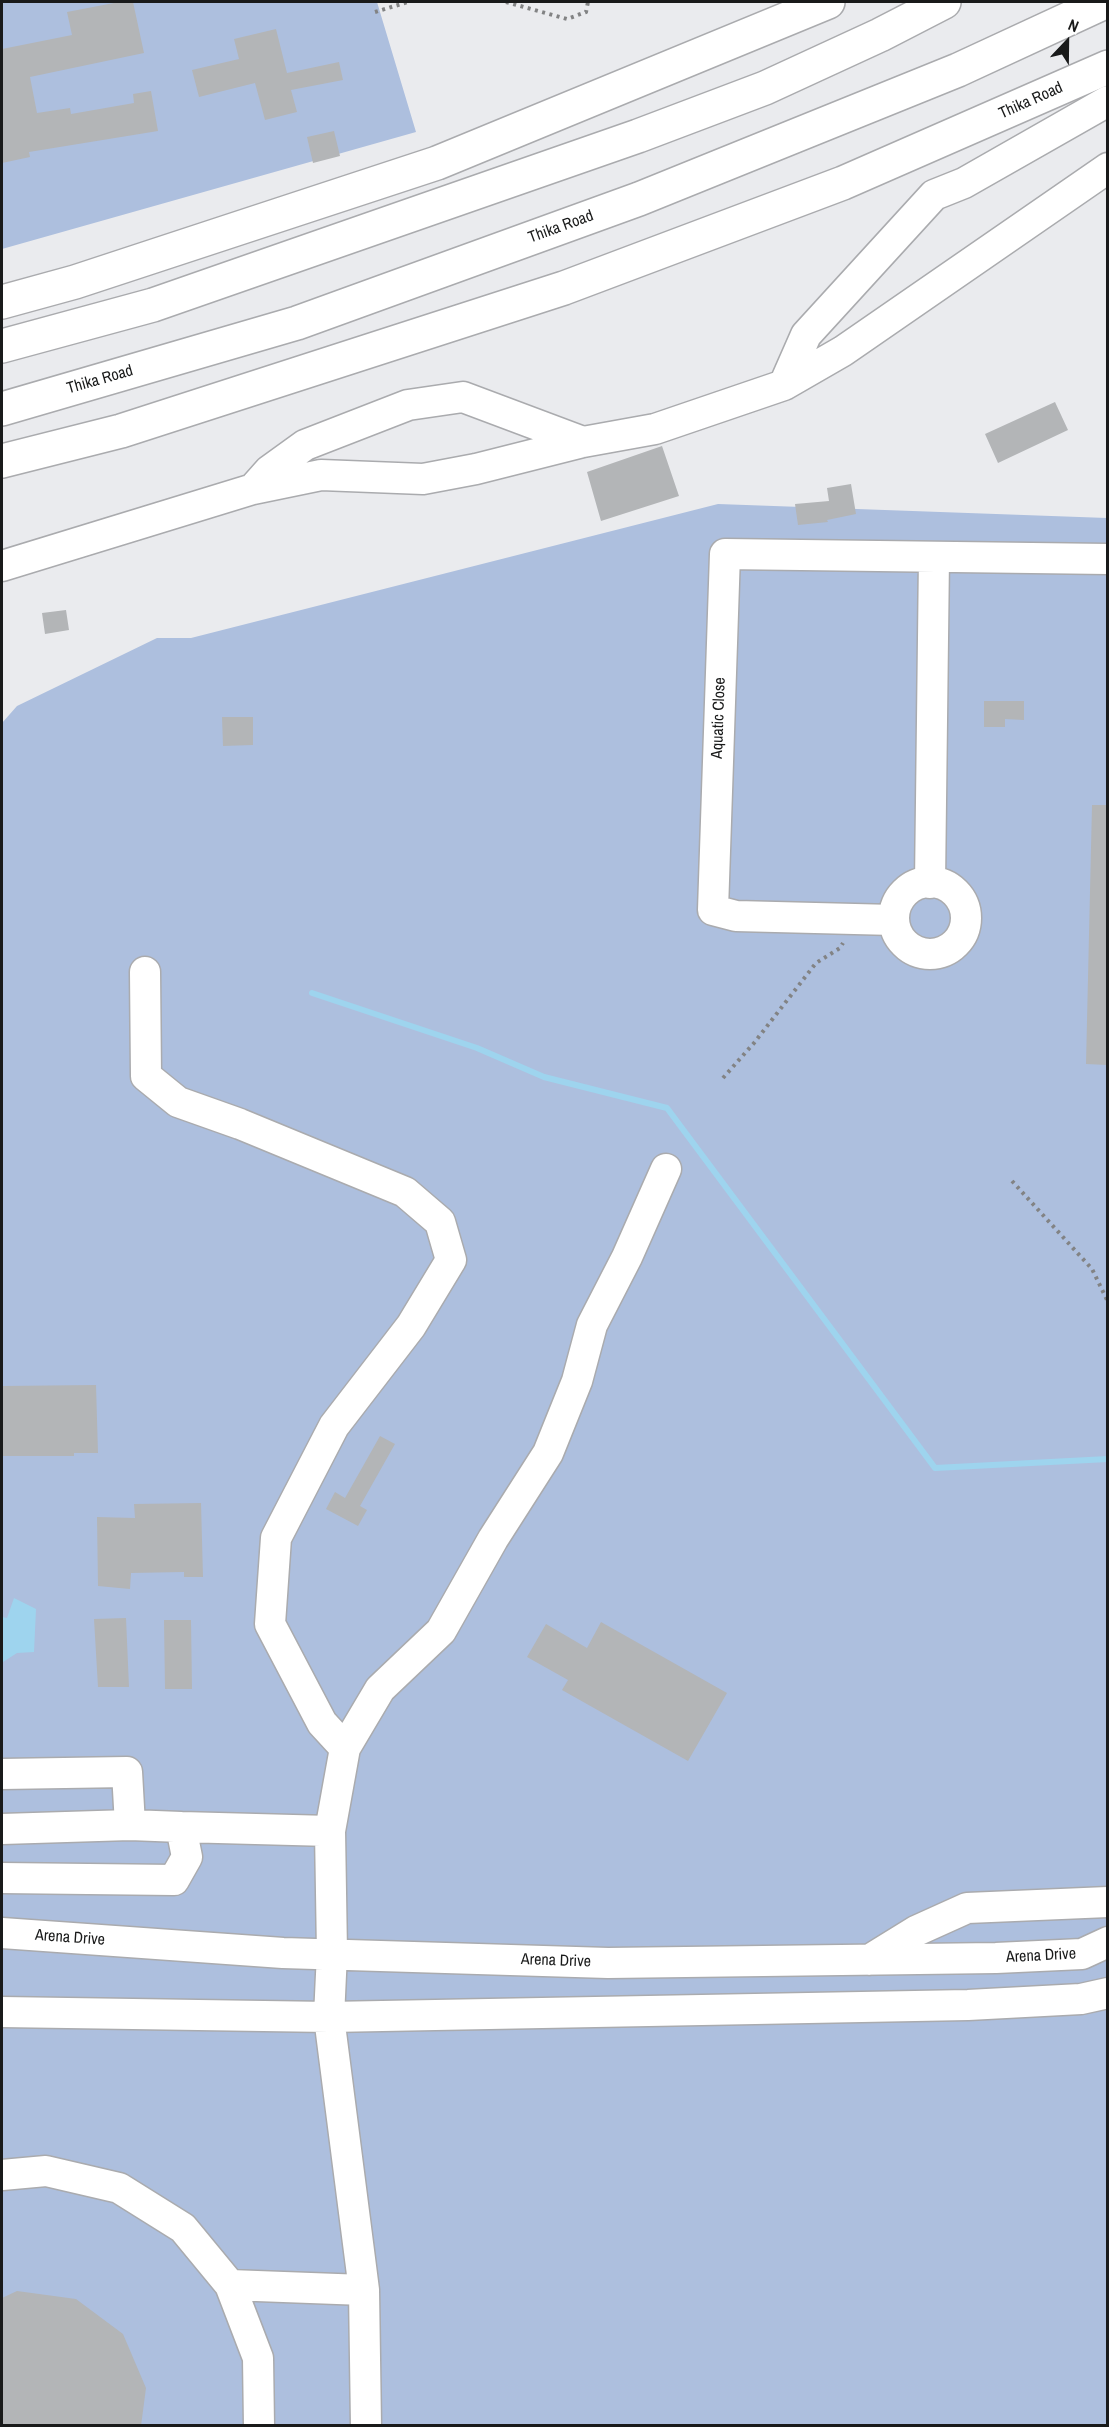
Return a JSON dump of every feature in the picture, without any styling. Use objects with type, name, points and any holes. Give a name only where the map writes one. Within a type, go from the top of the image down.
[{"type":"main road","points":[[2,302],[86,278],[437,163],[828,2]]},
{"type":"main road","points":[[2,346],[153,305],[638,136],[765,88],[880,35],[944,2]]},
{"type":"main road","name":"Thika Road","points":[[2,409],[297,323],[639,199],[958,70],[1105,2]]},
{"type":"main road","name":"Thika Road","points":[[3,464],[121,431],[564,288],[843,183],[1107,67]]},
{"type":"street","points":[[784,385],[806,335],[934,195],[964,183],[1107,101]]},
{"type":"street","points":[[2,566],[252,489],[321,476],[423,479],[583,442],[654,429],[784,385],[843,351],[1107,168]]},
{"type":"street","points":[[252,489],[269,471],[305,445],[408,405],[463,397],[583,442]]},
{"type":"street","name":"Aquatic Close","points":[[894,920],[736,916],[712,910],[725,554],[1107,559]]},
{"type":"street","points":[[930,883],[934,557]]},
{"type":"street","points":[[930,883],[947,886],[957,894],[963,904],[965,928],[960,939],[940,953],[927,954],[916,952],[905,945],[898,935],[894,920],[897,902],[904,892],[914,886],[930,883]]},
{"type":"street","points":[[145,972],[146,1076],[178,1102],[240,1124],[405,1192],[440,1222],[451,1260],[411,1326],[334,1426],[276,1538],[270,1624],[322,1723],[345,1748]]},
{"type":"street","points":[[366,2426],[364,2290],[329,2017],[332,1953],[330,1831],[345,1748],[380,1689],[441,1632],[493,1539],[548,1453],[577,1381],[592,1325],[627,1257],[666,1169]]},
{"type":"street","points":[[2,1774],[127,1772],[130,1825]]},
{"type":"street","points":[[2,1829],[130,1825],[330,1831]]},
{"type":"street","points":[[2,1878],[174,1880],[187,1857],[181,1827]]},
{"type":"street","points":[[869,1960],[916,1931],[967,1908],[1107,1902]]},
{"type":"street","name":"Arena Drive","points":[[2,1933],[222,1950],[608,1963],[869,1960],[1082,1954],[1107,1942]]},
{"type":"street","points":[[2,2012],[329,2017],[968,2005],[1081,1999],[1107,1993]]},
{"type":"street","points":[[2,2175],[46,2171],[119,2188],[183,2228],[230,2285],[258,2358],[260,2426]]},
{"type":"street","points":[[230,2285],[364,2290]]},
{"type":"path","points":[[375,12],[408,2]]},
{"type":"path","points":[[506,2],[567,19],[586,12],[588,2]]},
{"type":"path","points":[[723,1078],[754,1043],[816,963],[840,948],[857,919]]},
{"type":"path","points":[[1012,1181],[1092,1269],[1107,1302]]},
{"type":"shaded area","points":[[2,2],[377,2],[416,132],[2,249]]},
{"type":"shaded area","points":[[718,504],[1107,518],[1107,2425],[2,2426],[2,723],[17,706],[157,638],[191,638]]},
{"type":"shaded area","points":[[14,1598],[36,1609],[34,1652],[17,1653],[3,1662],[2,1617],[7,1618]]},
{"type":"building","points":[[119,2],[133,2],[144,53],[30,77],[37,113],[70,108],[71,114],[134,103],[133,94],[151,91],[158,131],[29,152],[30,157],[2,163],[2,49],[72,35],[67,12]]},
{"type":"building","points":[[276,29],[287,73],[339,62],[343,80],[291,90],[297,112],[265,120],[255,83],[199,97],[192,70],[239,59],[234,39]]},
{"type":"building","points":[[334,131],[340,156],[313,163],[307,137]]},
{"type":"building","points":[[1055,402],[1068,430],[998,463],[985,434]]},
{"type":"building","points":[[662,446],[679,496],[601,521],[587,472]]},
{"type":"building","points":[[851,484],[856,514],[827,520],[828,522],[798,525],[795,504],[829,501],[827,488]]},
{"type":"building","points":[[66,610],[69,630],[45,634],[42,613]]},
{"type":"building","points":[[984,701],[1024,701],[1024,720],[1005,719],[1005,727],[984,727]]},
{"type":"building","points":[[222,717],[253,717],[253,745],[223,746]]},
{"type":"building","points":[[1092,805],[1107,805],[1107,1065],[1086,1064]]},
{"type":"building","points":[[96,1385],[98,1453],[74,1453],[74,1456],[2,1456],[2,1386]]},
{"type":"building","points":[[380,1436],[395,1444],[360,1506],[367,1510],[358,1526],[326,1509],[335,1492],[345,1498]]},
{"type":"building","points":[[201,1503],[203,1577],[184,1577],[184,1572],[131,1573],[130,1589],[98,1586],[97,1517],[135,1518],[134,1504]]},
{"type":"building","points":[[126,1618],[129,1687],[98,1687],[94,1619]]},
{"type":"building","points":[[164,1620],[191,1620],[192,1689],[165,1689]]},
{"type":"building","points":[[601,1622],[727,1693],[688,1761],[562,1690],[568,1680],[527,1657],[546,1624],[587,1648]]},
{"type":"building","points":[[17,2291],[76,2299],[123,2334],[146,2388],[141,2426],[2,2426],[2,2298]]},
{"type":"waterway","points":[[312,993],[477,1048],[544,1077],[667,1108],[935,1468],[1108,1459]]}]
